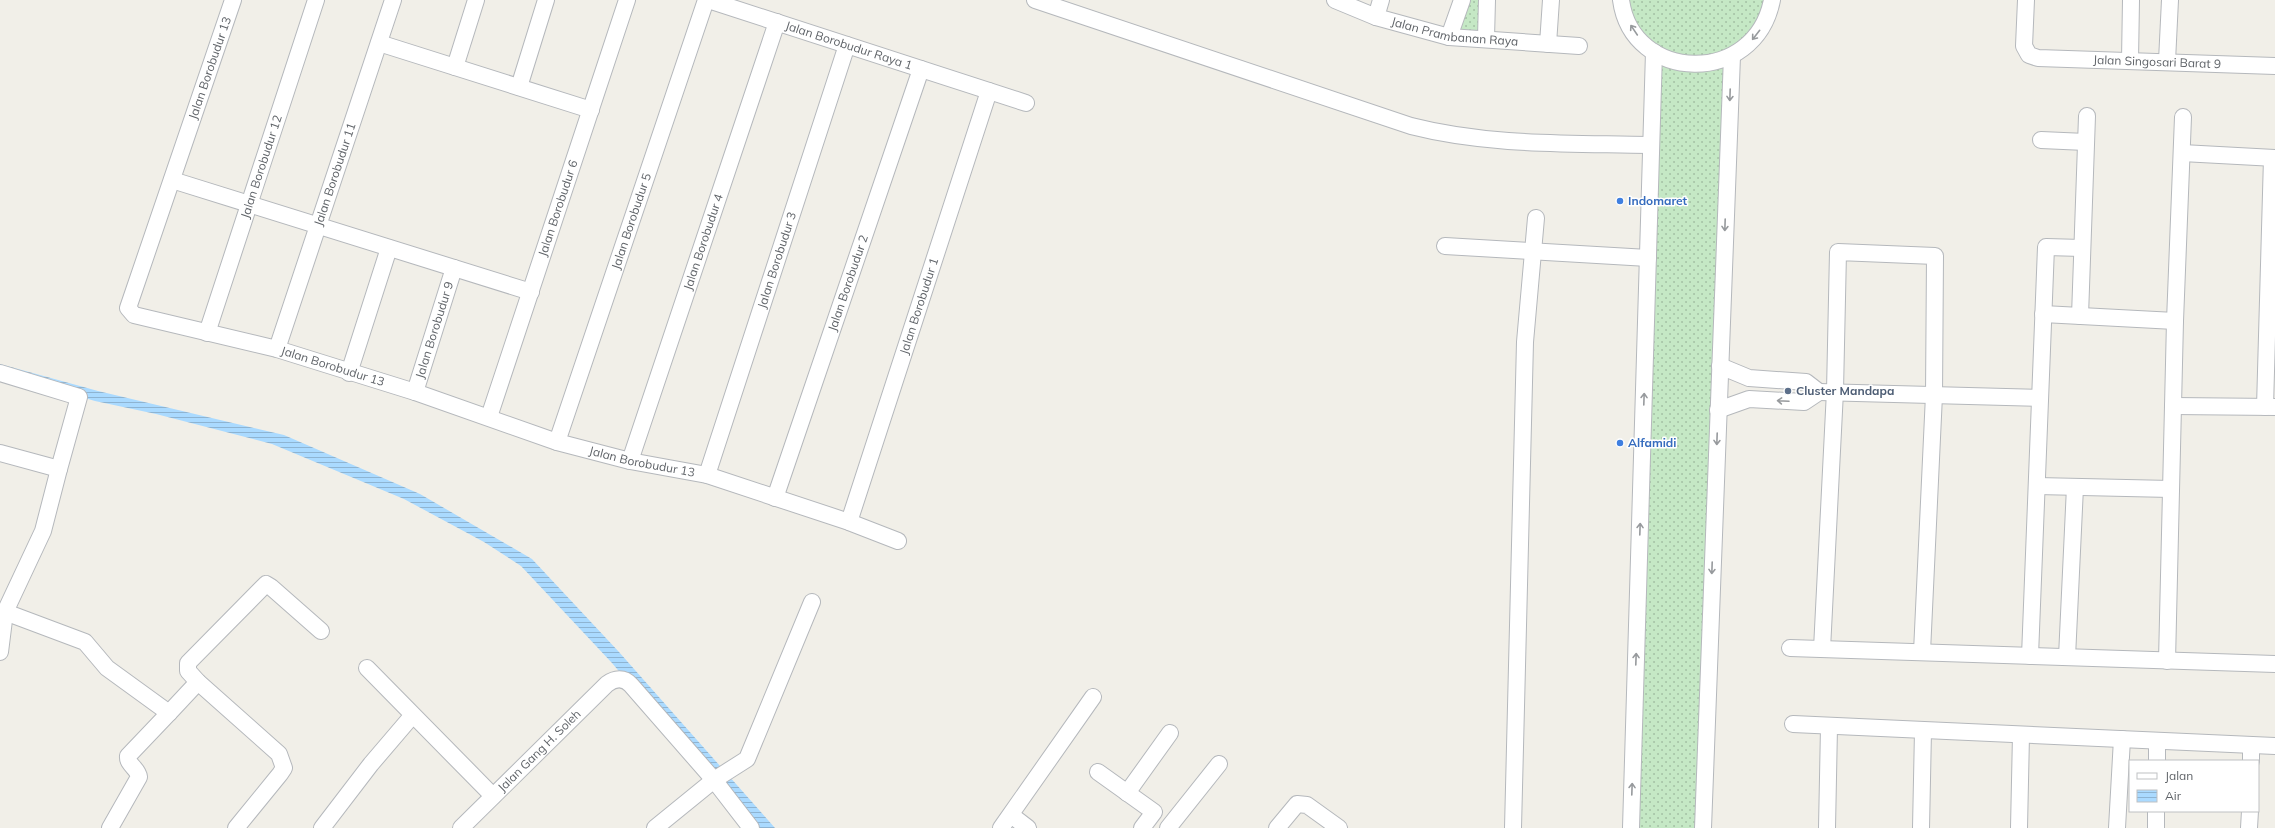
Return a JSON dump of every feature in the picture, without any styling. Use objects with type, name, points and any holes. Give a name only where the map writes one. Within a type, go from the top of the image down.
[{"type":"street","name":"Jalan Borobudur 13","points":[[233,0],[128,308],[134,315],[277,349],[349,373],[415,392],[557,442],[630,461],[707,475],[849,522],[898,541]]},
{"type":"street","name":"Jalan Borobudur 12","points":[[207,333],[316,0]]},
{"type":"street","name":"Jalan Borobudur 11","points":[[277,349],[393,0]]},
{"type":"street","points":[[455,67],[476,0]]},
{"type":"street","points":[[519,87],[546,0]]},
{"type":"street","name":"Jalan Borobudur 6","points":[[489,417],[627,0]]},
{"type":"street","name":"Jalan Borobudur Raya 1","points":[[707,0],[1026,103]]},
{"type":"street","name":"Jalan Borobudur 5","points":[[557,442],[707,0]]},
{"type":"street","points":[[1034,0],[1411,126],[1446,135],[1540,143],[1650,145]]},
{"type":"street","name":"Jalan Prambanan Raya","points":[[1335,0],[1376,17],[1449,37],[1486,38],[1579,46]]},
{"type":"street","points":[[1376,17],[1381,0]]},
{"type":"street","points":[[1449,37],[1462,0]]},
{"type":"street","points":[[1486,38],[1487,0]]},
{"type":"street","points":[[1548,44],[1551,0]]},
{"type":"street","points":[[1621,0],[1626,18],[1633,31],[1654,52],[1679,62],[1696,64],[1719,61],[1732,56],[1744,48],[1755,37],[1767,18],[1772,0]]},
{"type":"street","name":"Jalan Singosari Barat 9","points":[[2026,0],[2024,46],[2029,55],[2038,58],[2168,61],[2275,66]]},
{"type":"street","points":[[2130,60],[2131,0]]},
{"type":"street","points":[[2168,61],[2170,0]]},
{"type":"street","name":"Jalan Borobudur 4","points":[[630,461],[777,22]]},
{"type":"street","points":[[379,43],[591,110]]},
{"type":"street","name":"Jalan Borobudur 3","points":[[707,475],[847,45]]},
{"type":"street","points":[[1631,828],[1650,145],[1654,52]]},
{"type":"street","points":[[1703,828],[1732,56]]},
{"type":"street","name":"Jalan Borobudur 2","points":[[775,498],[921,69]]},
{"type":"street","name":"Jalan Borobudur 1","points":[[849,522],[989,91]]},
{"type":"street","points":[[2080,316],[2087,116]]},
{"type":"street","points":[[2166,661],[2175,321],[2183,117]]},
{"type":"street","points":[[2041,140],[2086,142]]},
{"type":"street","points":[[2173,406],[2270,407],[2274,158],[2182,154]]},
{"type":"street","points":[[172,180],[530,292]]},
{"type":"street","points":[[1513,828],[1520,469],[1525,342],[1536,218]]},
{"type":"street","points":[[1445,246],[1648,258]]},
{"type":"street","points":[[2030,656],[2046,247],[2082,248]]},
{"type":"street","points":[[349,373],[389,248]]},
{"type":"street","points":[[1822,649],[1827,392],[1833,252],[1935,256],[1934,395],[1922,652]]},
{"type":"street","name":"Jalan Borobudur 9","points":[[415,392],[454,268]]},
{"type":"street","points":[[2043,314],[2175,321]]},
{"type":"street","points":[[1720,366],[1749,378],[1806,382],[1827,392],[2040,398]]},
{"type":"street","points":[[0,373],[79,397],[43,531],[5,612],[0,652]]},
{"type":"street","points":[[1749,378],[1749,399]]},
{"type":"street","points":[[1718,410],[1749,399],[1804,402],[1827,392]]},
{"type":"street","points":[[0,453],[59,468]]},
{"type":"street","points":[[2037,486],[2171,489]]},
{"type":"street","points":[[2067,657],[2075,487]]},
{"type":"street","points":[[236,828],[280,774],[284,768],[283,761],[279,754],[198,682],[188,671],[188,663],[266,584],[321,631]]},
{"type":"street","points":[[655,828],[714,780],[747,759],[812,602]]},
{"type":"street","points":[[5,612],[86,642],[107,668],[169,713]]},
{"type":"street","points":[[1790,648],[2275,664]]},
{"type":"street","points":[[367,668],[412,716],[492,796]]},
{"type":"street","name":"Jalan Gang H. Soleh","points":[[461,828],[607,684],[621,679],[629,682],[714,780]]},
{"type":"street","points":[[110,828],[139,777],[139,773],[128,762],[128,756],[198,682]]},
{"type":"street","points":[[1001,828],[1093,697]]},
{"type":"street","points":[[322,828],[371,764],[412,716]]},
{"type":"street","points":[[1793,724],[1829,727],[2275,746]]},
{"type":"street","points":[[1827,828],[1829,727]]},
{"type":"street","points":[[1921,828],[1923,731]]},
{"type":"street","points":[[1127,793],[1170,733]]},
{"type":"street","points":[[2019,828],[2021,735]]},
{"type":"street","points":[[2117,828],[2122,739]]},
{"type":"street","points":[[2157,741],[2157,760]]},
{"type":"street","points":[[2251,745],[2251,760]]},
{"type":"street","points":[[1168,828],[1219,764]]},
{"type":"street","points":[[1098,772],[1154,812],[1142,828]]},
{"type":"street","points":[[714,780],[751,828]]},
{"type":"street","points":[[1277,828],[1297,804],[1302,803],[1339,828]]},
{"type":"street","points":[[2156,812],[2156,828]]},
{"type":"street","points":[[2249,828],[2250,812]]},
{"type":"street","points":[[1011,815],[1028,828]]},
{"type":"green space","points":[[1462,0],[1488,0],[1486,38],[1449,37]]},
{"type":"green space","points":[[1621,0],[1772,0],[1732,56],[1703,828],[1631,828],[1654,52]]},
{"type":"water","points":[[0,364],[98,391],[284,435],[420,494],[532,559],[619,652],[775,828],[751,828],[612,663],[521,566],[484,542],[404,499],[272,444],[156,414],[95,401],[0,373]]},
{"type":"place","name":"Indomaret","points":[[1620,201]]},
{"type":"place","name":"Cluster Mandapa","points":[[1788,391]]},
{"type":"place","name":"Alfamidi","points":[[1620,443]]}]
